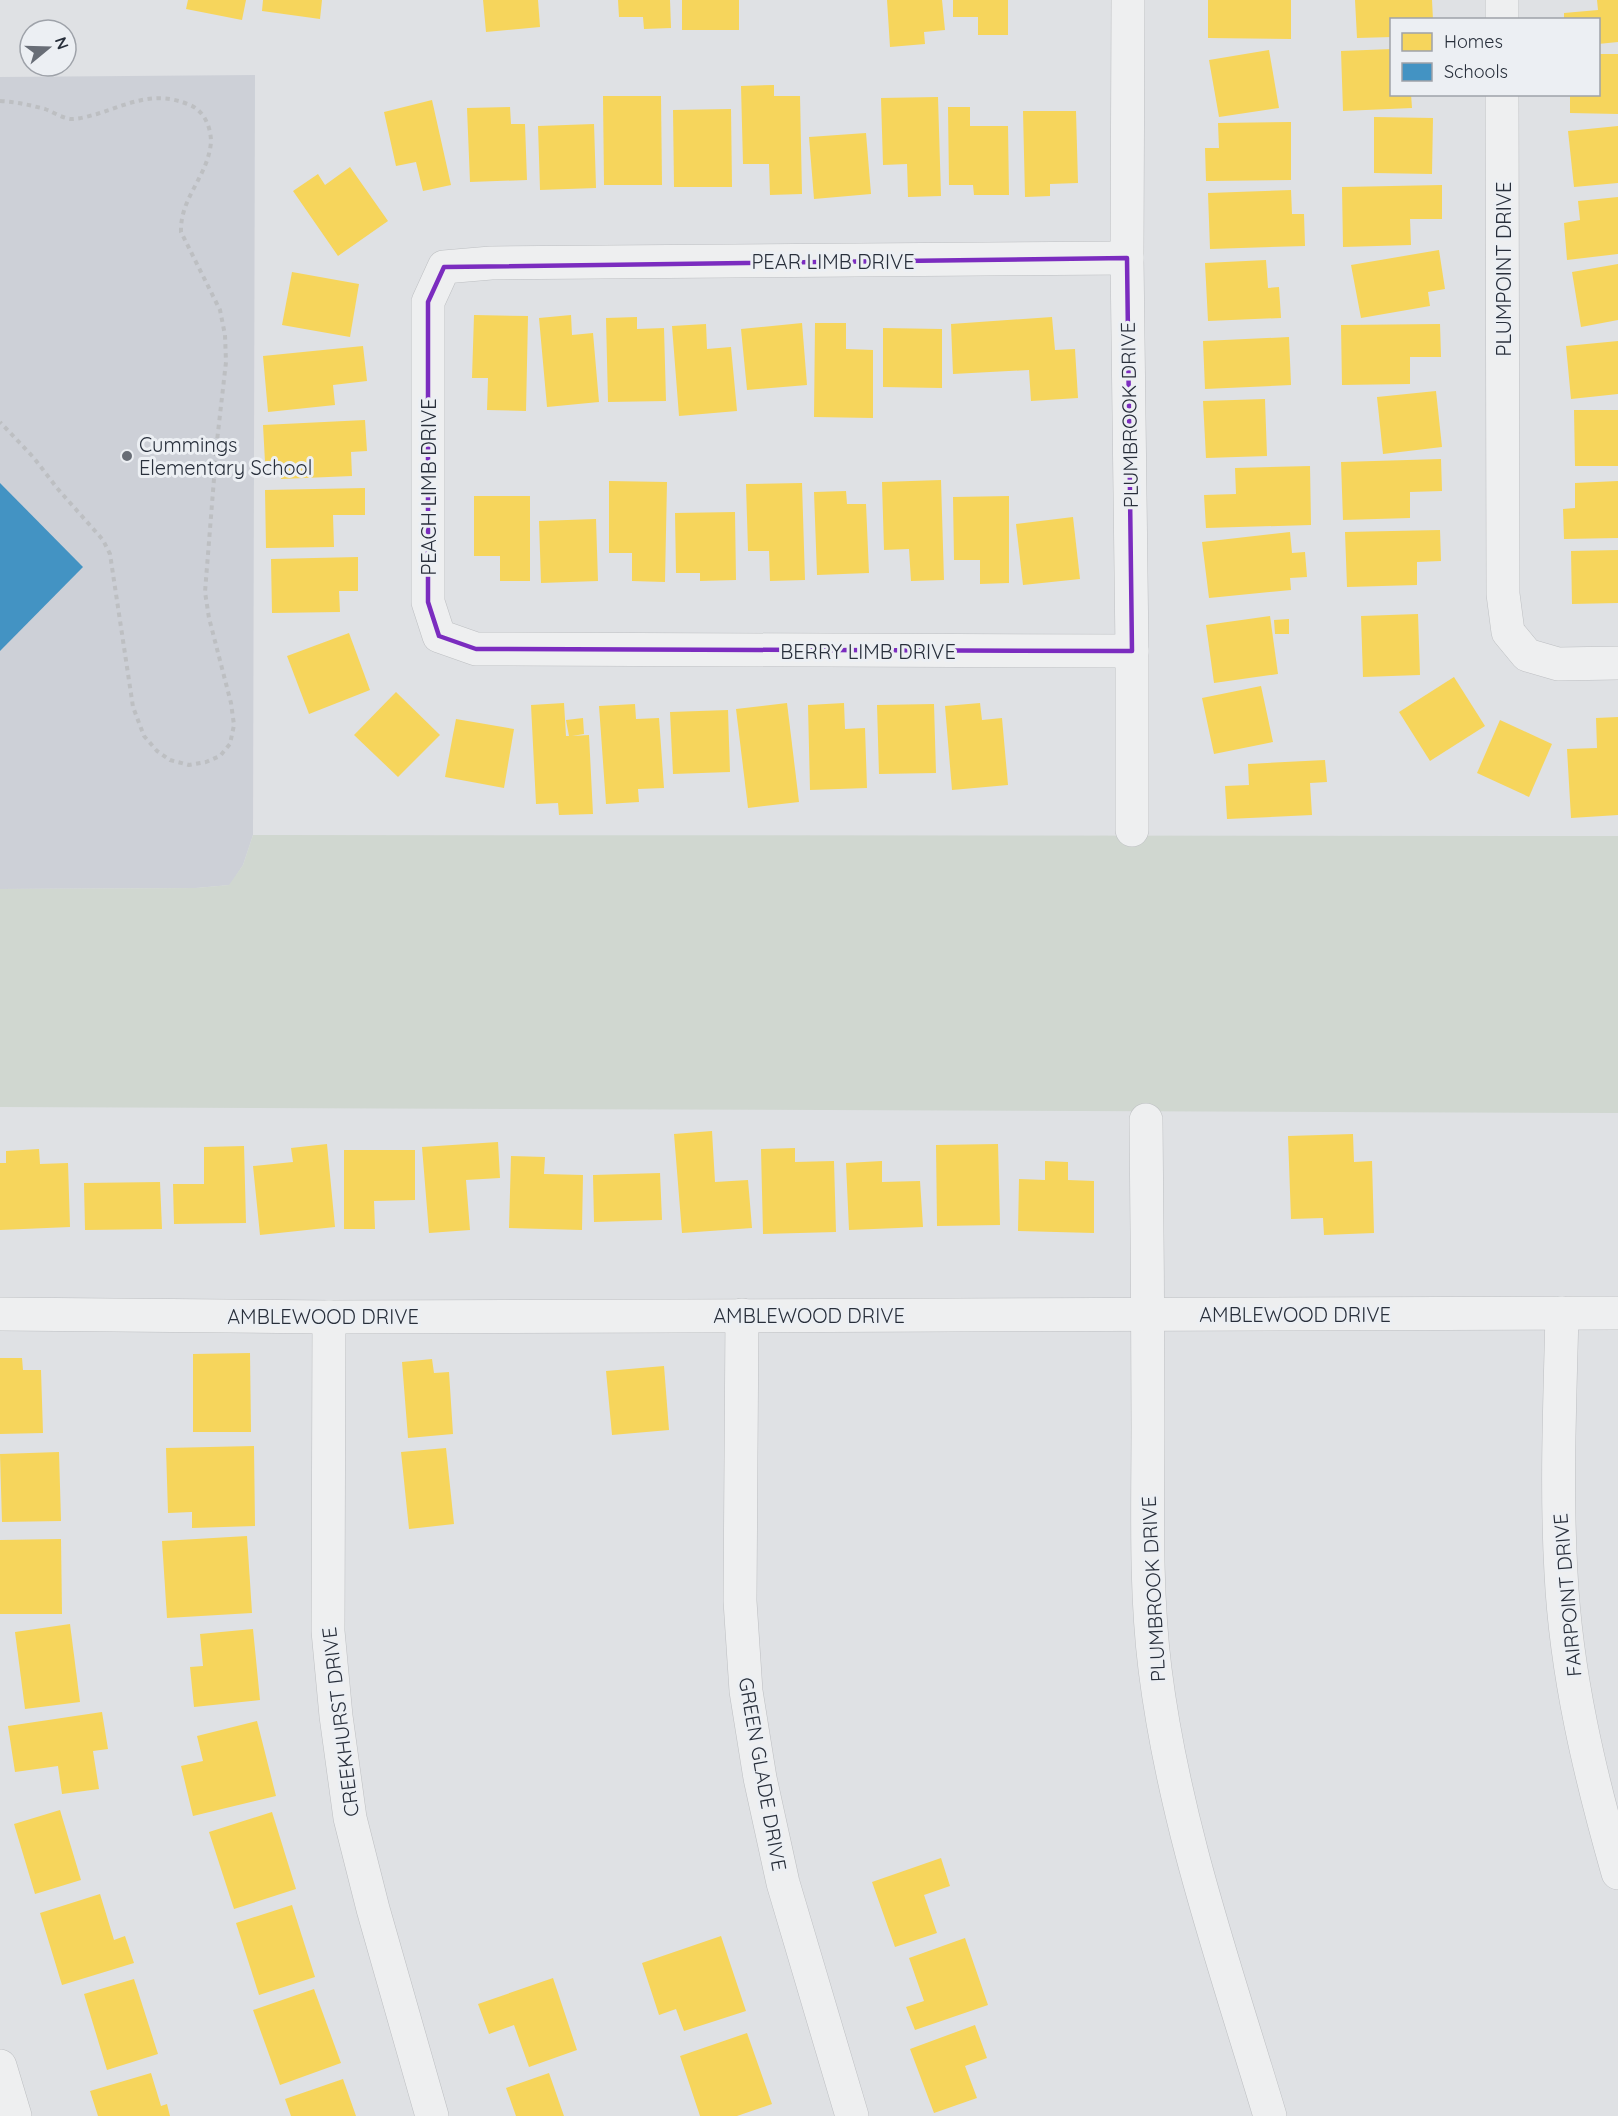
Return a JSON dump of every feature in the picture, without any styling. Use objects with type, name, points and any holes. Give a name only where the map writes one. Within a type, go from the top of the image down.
[{"type":"street","name":"PLUMBROOK DRIVE","points":[[1128,0],[1127,258],[1132,830]]},
{"type":"street","points":[[1502,0],[1502,18]]},
{"type":"street","name":"PLUMPOINT DRIVE","points":[[1502,96],[1503,594],[1508,632],[1527,655],[1558,664],[1618,663]]},
{"type":"street","name":"PEAR LIMB DRIVE","points":[[539,263],[1127,258]]},
{"type":"street","name":"PEACH LIMB DRIVE","points":[[539,263],[491,263],[444,267],[428,302],[428,602],[439,636],[476,650],[604,650]]},
{"type":"street","name":"BERRY LIMB DRIVE","points":[[604,650],[1132,651]]},
{"type":"street","name":"PLUMBROOK DRIVE","points":[[1146,1120],[1150,1605],[1155,1666],[1162,1721],[1187,1838],[1270,2116]]},
{"type":"street","name":"FAIRPOINT DRIVE","points":[[1562,1313],[1559,1480],[1564,1609],[1569,1657],[1585,1748],[1618,1872]]},
{"type":"street","name":"AMBLEWOOD DRIVE","points":[[0,1314],[329,1317],[1618,1313]]},
{"type":"street","name":"GREEN GLADE DRIVE","points":[[742,1315],[740,1601],[746,1691],[760,1778],[783,1883],[852,2116]]},
{"type":"street","name":"CREEKHURST DRIVE","points":[[329,1317],[328,1631],[336,1716],[350,1818],[373,1910],[432,2116]]},
{"type":"street","points":[[0,2066],[15,2116]]},
{"type":"path","points":[[0,101],[47,110],[69,119],[86,117],[140,100],[158,97],[182,102],[198,109],[208,124],[211,141],[207,163],[181,218],[181,232],[220,310],[225,335],[226,362],[205,592],[234,725],[230,744],[220,756],[206,762],[189,765],[170,760],[157,751],[144,736],[133,707],[110,554],[103,540],[34,458],[0,422]]},
{"type":"highlighted area","points":[[1127,258],[1132,651],[476,649],[439,636],[428,602],[428,302],[444,267]]},
{"type":"shaded area","name":"Cummings Elementary School","points":[[255,75],[253,835],[243,865],[230,885],[196,888],[0,889],[0,77]]},
{"type":"shaded area","points":[[253,835],[1618,836],[1618,1113],[0,1107],[0,889],[196,888],[229,885],[243,865]]},
{"type":"building: Homes","points":[[188,0],[246,0],[242,20],[186,9]]},
{"type":"building: Homes","points":[[263,0],[322,0],[320,19],[262,11]]},
{"type":"building: Homes","points":[[483,0],[538,0],[540,27],[486,32]]},
{"type":"building: Homes","points":[[618,0],[670,0],[671,28],[644,29],[643,17],[619,17]]},
{"type":"building: Homes","points":[[682,0],[739,0],[739,30],[682,30]]},
{"type":"building: Homes","points":[[887,0],[942,0],[945,30],[924,32],[925,44],[890,47]]},
{"type":"building: Homes","points":[[953,0],[1008,0],[1008,35],[978,35],[978,17],[953,17]]},
{"type":"building: Homes","points":[[1208,0],[1291,0],[1291,39],[1208,38]]},
{"type":"building: Homes","points":[[1355,0],[1432,0],[1433,18],[1390,18],[1390,37],[1357,38]]},
{"type":"building: Homes","points":[[1597,0],[1618,0],[1618,42],[1600,44],[1600,18],[1564,18],[1564,13],[1598,10]]},
{"type":"building: Homes","points":[[1390,49],[1390,96],[1411,96],[1412,108],[1343,111],[1341,51]]},
{"type":"building: Homes","points":[[1269,50],[1279,108],[1219,117],[1209,60]]},
{"type":"building: Homes","points":[[1600,54],[1618,54],[1618,114],[1570,113],[1570,96],[1600,96]]},
{"type":"building: Homes","points":[[774,85],[774,96],[800,96],[802,194],[770,195],[769,164],[743,164],[741,86]]},
{"type":"building: Homes","points":[[603,96],[661,96],[662,185],[604,185]]},
{"type":"building: Homes","points":[[938,97],[941,196],[908,197],[907,164],[883,165],[881,98]]},
{"type":"building: Homes","points":[[432,100],[451,185],[423,191],[416,162],[396,166],[384,112]]},
{"type":"building: Homes","points":[[510,107],[511,124],[525,124],[527,180],[470,182],[467,108]]},
{"type":"building: Homes","points":[[948,107],[970,107],[970,126],[1008,126],[1009,195],[974,195],[973,185],[949,185]]},
{"type":"building: Homes","points":[[731,109],[732,187],[674,187],[673,110]]},
{"type":"building: Homes","points":[[1023,111],[1076,111],[1078,183],[1050,184],[1050,196],[1025,197]]},
{"type":"building: Homes","points":[[1374,117],[1433,118],[1432,174],[1374,173]]},
{"type":"building: Homes","points":[[1291,122],[1291,180],[1206,181],[1205,148],[1219,148],[1218,123]]},
{"type":"building: Homes","points":[[594,124],[596,188],[540,190],[538,126]]},
{"type":"building: Homes","points":[[1618,126],[1618,183],[1574,187],[1568,131]]},
{"type":"building: Homes","points":[[866,133],[871,194],[814,199],[809,137]]},
{"type":"building: Homes","points":[[350,167],[388,221],[338,256],[293,191],[318,174],[325,185]]},
{"type":"building: Homes","points":[[1442,185],[1442,219],[1410,219],[1411,245],[1343,247],[1342,187]]},
{"type":"building: Homes","points":[[1291,190],[1292,214],[1304,214],[1305,246],[1210,249],[1208,193]]},
{"type":"building: Homes","points":[[1618,197],[1618,254],[1567,260],[1564,223],[1580,220],[1578,201]]},
{"type":"building: Homes","points":[[1439,250],[1445,289],[1428,292],[1430,306],[1361,318],[1351,265]]},
{"type":"building: Homes","points":[[1266,260],[1268,288],[1279,287],[1281,318],[1208,321],[1205,263]]},
{"type":"building: Homes","points":[[1618,264],[1618,320],[1581,327],[1572,272]]},
{"type":"building: Homes","points":[[292,272],[359,284],[350,337],[282,325]]},
{"type":"building: Homes","points":[[474,315],[528,316],[526,411],[487,410],[488,378],[472,378]]},
{"type":"building: Homes","points":[[571,315],[572,335],[593,333],[599,402],[547,407],[539,318]]},
{"type":"building: Homes","points":[[637,317],[637,329],[664,328],[666,401],[608,402],[606,318]]},
{"type":"building: Homes","points":[[1052,317],[1055,350],[1075,349],[1078,398],[1031,401],[1029,370],[953,374],[951,324]]},
{"type":"building: Homes","points":[[802,323],[807,385],[747,390],[741,329]]},
{"type":"building: Homes","points":[[815,323],[846,323],[846,349],[873,350],[873,418],[814,417]]},
{"type":"building: Homes","points":[[706,324],[707,349],[731,347],[737,411],[679,416],[672,326]]},
{"type":"building: Homes","points":[[1440,324],[1441,357],[1410,357],[1410,384],[1342,385],[1341,325]]},
{"type":"building: Homes","points":[[883,328],[942,329],[942,388],[883,387]]},
{"type":"building: Homes","points":[[1289,337],[1291,385],[1205,389],[1203,341]]},
{"type":"building: Homes","points":[[1618,341],[1618,394],[1571,399],[1566,346]]},
{"type":"building: Homes","points":[[363,346],[367,381],[333,385],[335,405],[268,412],[263,356]]},
{"type":"building: Homes","points":[[1436,391],[1442,447],[1383,454],[1377,397]]},
{"type":"building: Homes","points":[[1265,399],[1267,456],[1206,458],[1203,401]]},
{"type":"building: Homes","points":[[1574,410],[1618,410],[1618,466],[1575,466]]},
{"type":"building: Homes","points":[[365,420],[367,451],[351,452],[352,476],[281,479],[280,461],[265,462],[263,425]]},
{"type":"building: Homes","points":[[1441,459],[1442,491],[1410,492],[1410,518],[1343,520],[1341,462]]},
{"type":"building: Homes","points":[[1310,466],[1311,525],[1206,528],[1204,495],[1236,494],[1235,468]]},
{"type":"building: Homes","points":[[941,480],[944,580],[911,581],[909,549],[884,550],[882,482]]},
{"type":"building: Homes","points":[[609,481],[667,482],[665,582],[632,581],[632,553],[609,553]]},
{"type":"building: Homes","points":[[1618,481],[1618,538],[1564,539],[1563,509],[1575,508],[1575,483]]},
{"type":"building: Homes","points":[[802,483],[805,580],[770,581],[769,551],[748,551],[746,484]]},
{"type":"building: Homes","points":[[365,488],[365,515],[333,515],[334,547],[266,548],[265,490]]},
{"type":"building: Homes","points":[[846,491],[847,504],[866,504],[869,573],[817,575],[814,492]]},
{"type":"building: Homes","points":[[474,496],[530,496],[530,581],[500,581],[500,556],[474,556]]},
{"type":"building: Homes","points":[[1009,496],[1009,583],[980,584],[980,560],[954,560],[953,497]]},
{"type":"building: Homes","points":[[735,512],[736,580],[700,581],[700,573],[676,573],[675,513]]},
{"type":"building: Homes","points":[[1073,517],[1080,579],[1023,585],[1016,524]]},
{"type":"building: Homes","points":[[596,519],[598,581],[541,583],[539,521]]},
{"type":"building: Homes","points":[[1440,530],[1441,561],[1417,562],[1417,585],[1347,587],[1345,532]]},
{"type":"building: Homes","points":[[1290,532],[1292,553],[1305,552],[1307,577],[1290,578],[1291,590],[1209,598],[1202,542]]},
{"type":"building: Homes","points":[[1618,550],[1618,603],[1572,604],[1571,551]]},
{"type":"building: Homes","points":[[358,557],[358,591],[339,591],[340,612],[272,613],[271,559]]},
{"type":"building: Homes","points":[[1418,614],[1420,675],[1363,677],[1361,616]]},
{"type":"building: Homes","points":[[1270,616],[1278,674],[1214,683],[1206,625]]},
{"type":"building: Homes","points":[[1289,619],[1289,634],[1275,634],[1274,620]]},
{"type":"building: Homes","points":[[349,633],[370,690],[309,714],[287,656]]},
{"type":"building: Homes","points":[[1454,677],[1485,726],[1430,761],[1399,712]]},
{"type":"building: Homes","points":[[1261,686],[1273,742],[1214,754],[1202,698]]},
{"type":"building: Homes","points":[[396,692],[440,735],[398,777],[354,735]]},
{"type":"building: Homes","points":[[564,703],[566,736],[569,736],[566,720],[583,718],[584,734],[572,736],[589,735],[593,814],[559,815],[558,803],[536,804],[531,705]]},
{"type":"building: Homes","points":[[787,703],[799,802],[748,808],[736,709]]},
{"type":"building: Homes","points":[[844,703],[845,729],[865,728],[867,788],[810,790],[808,705]]},
{"type":"building: Homes","points":[[980,703],[982,720],[1002,718],[1008,785],[952,790],[945,706]]},
{"type":"building: Homes","points":[[635,704],[636,719],[659,718],[664,788],[638,789],[639,802],[606,804],[599,706]]},
{"type":"building: Homes","points":[[934,704],[936,773],[879,774],[877,705]]},
{"type":"building: Homes","points":[[728,710],[730,772],[673,774],[670,712]]},
{"type":"building: Homes","points":[[1618,717],[1618,815],[1571,818],[1567,749],[1597,748],[1596,718]]},
{"type":"building: Homes","points":[[456,719],[514,729],[504,788],[445,777]]},
{"type":"building: Homes","points":[[1500,720],[1552,744],[1529,797],[1477,773]]},
{"type":"building: Homes","points":[[1325,760],[1327,782],[1310,783],[1312,815],[1227,819],[1225,786],[1249,785],[1248,764]]},
{"type":"building: Homes","points":[[712,1131],[715,1182],[748,1180],[752,1228],[682,1233],[674,1134]]},
{"type":"building: Homes","points":[[1353,1134],[1354,1162],[1372,1161],[1374,1233],[1324,1235],[1323,1218],[1291,1219],[1288,1136]]},
{"type":"building: Homes","points":[[498,1142],[500,1178],[466,1180],[470,1230],[429,1233],[422,1147]]},
{"type":"building: Homes","points":[[327,1144],[335,1227],[260,1235],[253,1166],[293,1162],[291,1148]]},
{"type":"building: Homes","points":[[998,1144],[1000,1225],[937,1226],[936,1145]]},
{"type":"building: Homes","points":[[244,1146],[246,1223],[174,1224],[173,1184],[204,1184],[204,1147]]},
{"type":"building: Homes","points":[[795,1148],[795,1162],[834,1161],[836,1232],[763,1234],[761,1149]]},
{"type":"building: Homes","points":[[39,1149],[40,1164],[68,1163],[70,1227],[0,1230],[0,1163],[6,1163],[6,1151]]},
{"type":"building: Homes","points":[[344,1150],[415,1150],[415,1200],[374,1201],[375,1229],[344,1229]]},
{"type":"building: Homes","points":[[511,1156],[545,1157],[544,1174],[583,1175],[582,1230],[509,1228]]},
{"type":"building: Homes","points":[[882,1161],[882,1182],[920,1181],[923,1227],[849,1230],[846,1163]]},
{"type":"building: Homes","points":[[1045,1161],[1068,1162],[1068,1180],[1094,1181],[1094,1233],[1018,1231],[1019,1179],[1045,1180]]},
{"type":"building: Homes","points":[[660,1173],[662,1220],[594,1222],[593,1175]]},
{"type":"building: Homes","points":[[160,1182],[162,1229],[85,1230],[84,1183]]},
{"type":"building: Homes","points":[[250,1353],[251,1432],[193,1432],[193,1354]]},
{"type":"building: Homes","points":[[0,1358],[22,1358],[23,1370],[41,1370],[43,1433],[0,1434]]},
{"type":"building: Homes","points":[[432,1359],[434,1373],[449,1372],[453,1434],[408,1438],[402,1362]]},
{"type":"building: Homes","points":[[664,1366],[669,1430],[612,1435],[606,1371]]},
{"type":"building: Homes","points":[[254,1446],[255,1526],[192,1528],[192,1512],[168,1513],[166,1448]]},
{"type":"building: Homes","points":[[446,1448],[454,1524],[409,1529],[401,1452]]},
{"type":"building: Homes","points":[[59,1452],[61,1521],[2,1522],[0,1454]]},
{"type":"building: Homes","points":[[247,1536],[252,1613],[167,1618],[162,1541]]},
{"type":"building: Homes","points":[[61,1539],[62,1614],[0,1614],[0,1540]]},
{"type":"building: Homes","points":[[70,1624],[80,1702],[25,1709],[15,1632]]},
{"type":"building: Homes","points":[[253,1629],[260,1700],[194,1707],[190,1667],[203,1666],[200,1634]]},
{"type":"building: Homes","points":[[102,1712],[108,1749],[93,1751],[99,1789],[62,1794],[58,1766],[15,1772],[8,1726]]},
{"type":"building: Homes","points":[[257,1721],[276,1796],[193,1816],[181,1766],[203,1761],[197,1736]]},
{"type":"building: Homes","points":[[60,1810],[81,1880],[35,1894],[14,1824]]},
{"type":"building: Homes","points":[[272,1812],[296,1889],[234,1909],[209,1832]]},
{"type":"building: Homes","points":[[941,1858],[950,1886],[924,1895],[937,1933],[895,1947],[872,1882]]},
{"type":"building: Homes","points":[[100,1894],[114,1940],[125,1936],[134,1963],[62,1985],[40,1913]]},
{"type":"building: Homes","points":[[292,1905],[315,1977],[259,1995],[236,1923]]},
{"type":"building: Homes","points":[[721,1936],[746,2011],[684,2031],[676,2009],[659,2015],[642,1963]]},
{"type":"building: Homes","points":[[965,1938],[988,2005],[915,2030],[906,2007],[924,2001],[909,1958]]},
{"type":"building: Homes","points":[[553,1978],[577,2050],[529,2067],[514,2025],[489,2034],[478,2004]]},
{"type":"building: Homes","points":[[134,1979],[158,2054],[107,2070],[84,1994]]},
{"type":"building: Homes","points":[[314,1989],[341,2063],[280,2085],[253,2010]]},
{"type":"building: Homes","points":[[975,2025],[987,2058],[965,2066],[977,2098],[934,2113],[910,2049]]},
{"type":"building: Homes","points":[[747,2033],[772,2104],[737,2116],[700,2116],[680,2056]]},
{"type":"building: Homes","points":[[151,2073],[161,2106],[167,2104],[170,2116],[98,2116],[90,2091]]},
{"type":"building: Homes","points":[[549,2073],[564,2116],[516,2116],[506,2088]]},
{"type":"building: Homes","points":[[343,2079],[356,2116],[291,2116],[285,2099]]},
{"type":"building: Schools","points":[[0,483],[83,567],[0,651]]},
{"type":"place","name":"Cummings Elementary School","points":[[127,456]]}]
